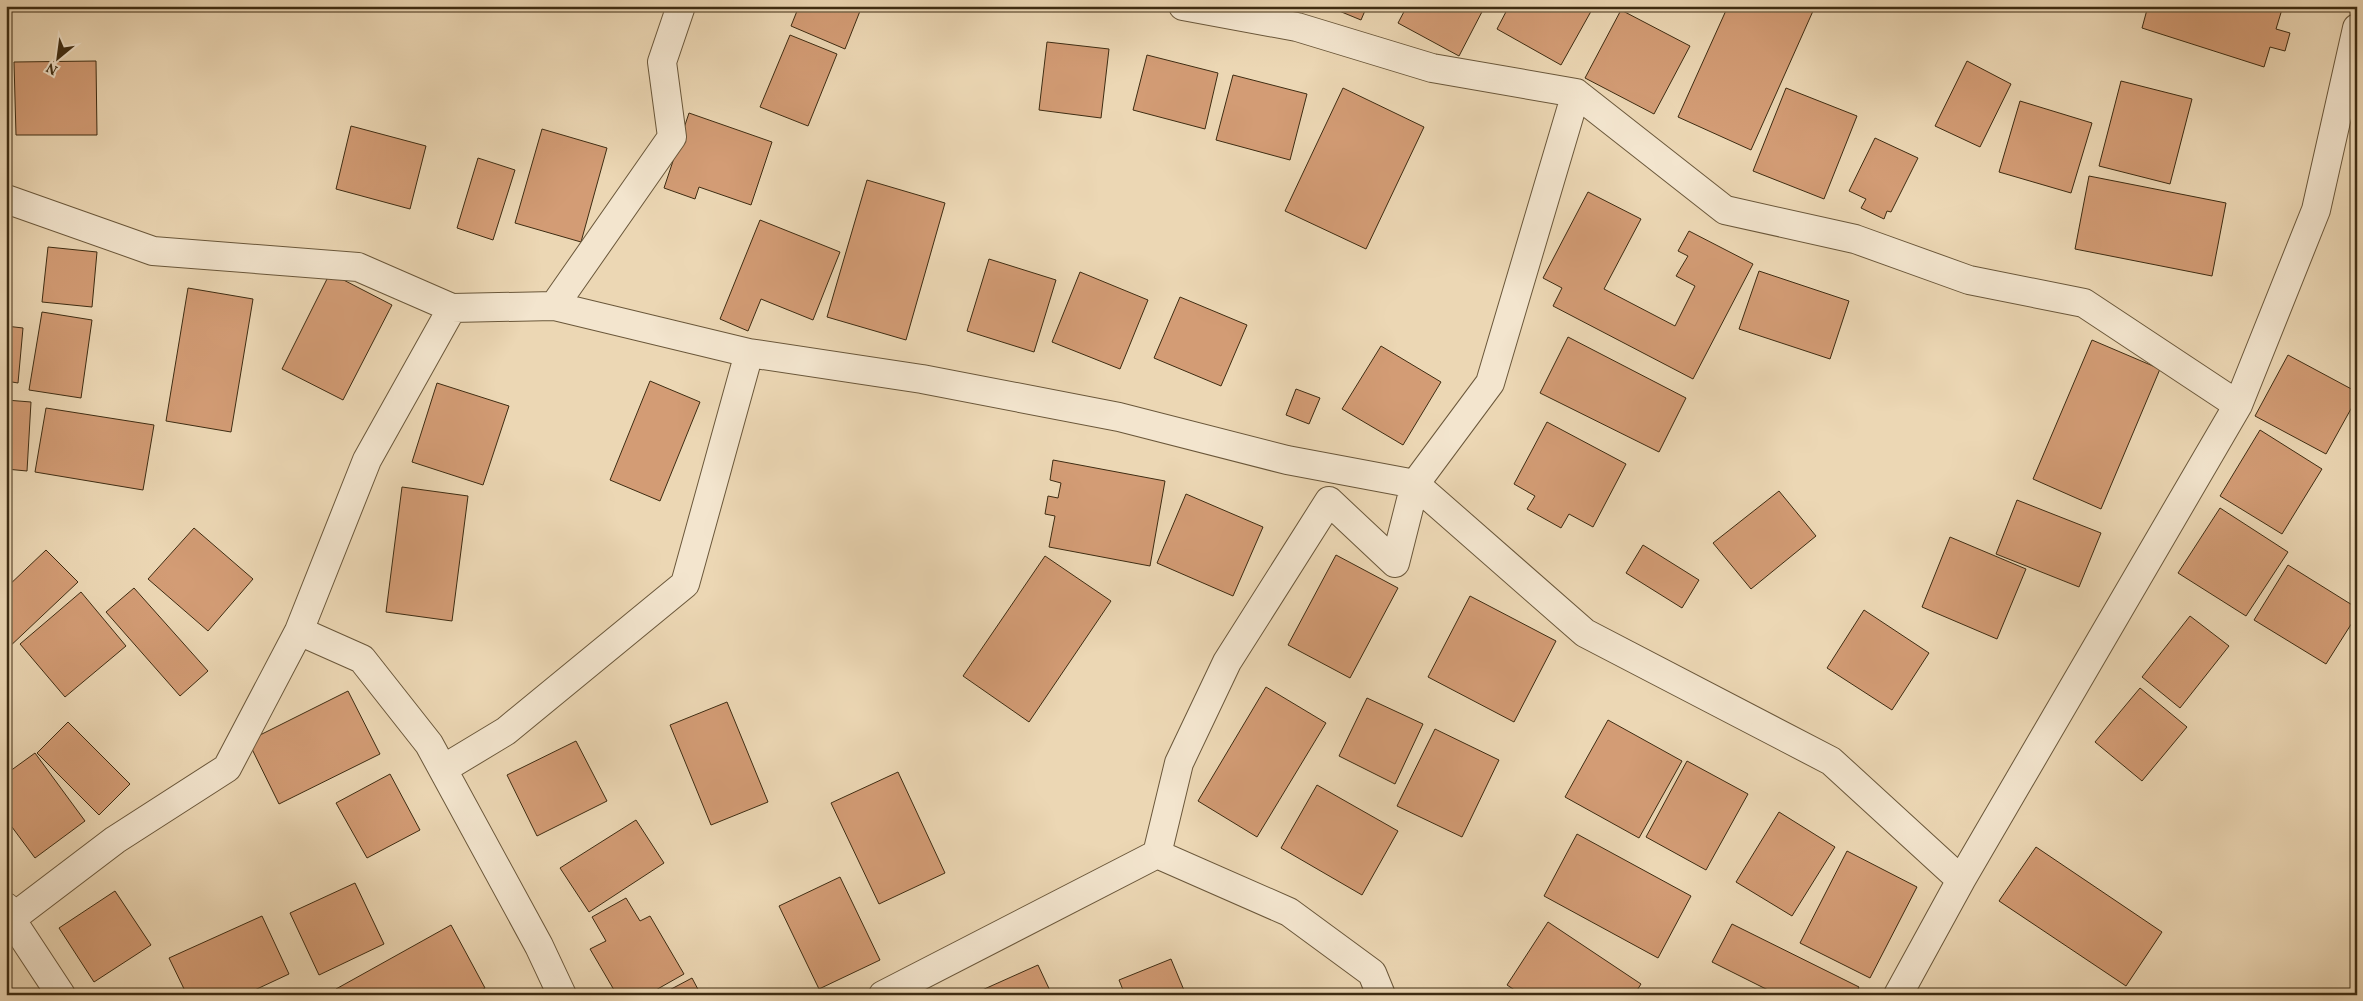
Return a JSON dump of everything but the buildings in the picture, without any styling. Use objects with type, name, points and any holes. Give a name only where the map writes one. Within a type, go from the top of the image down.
[{"type":"street","points":[[554,306],[672,137],[662,62],[680,6]]},
{"type":"street","points":[[1183,6],[1297,28],[1432,68],[1576,93],[1725,210],[1855,240],[1969,280],[2084,303],[2238,405]]},
{"type":"street","points":[[1898,995],[1961,880],[2238,405],[2316,210],[2357,28]]},
{"type":"street","points":[[883,995],[1157,854],[1179,763],[1227,662],[1330,501],[1395,563],[1415,484],[1490,383],[1576,93]]},
{"type":"street","points":[[6,199],[153,251],[358,267],[452,308],[554,306],[749,353],[922,379],[1119,417],[1287,460],[1415,484],[1585,634],[1831,762],[1961,880]]},
{"type":"street","points":[[61,995],[8,913],[115,840],[227,768],[299,631],[367,460],[452,308]]},
{"type":"street","points":[[443,769],[506,731],[685,584],[749,353]]},
{"type":"street","points":[[299,631],[362,659],[430,744],[538,946],[562,995]]},
{"type":"street","points":[[1157,854],[1289,912],[1372,973],[1381,995]]}]
